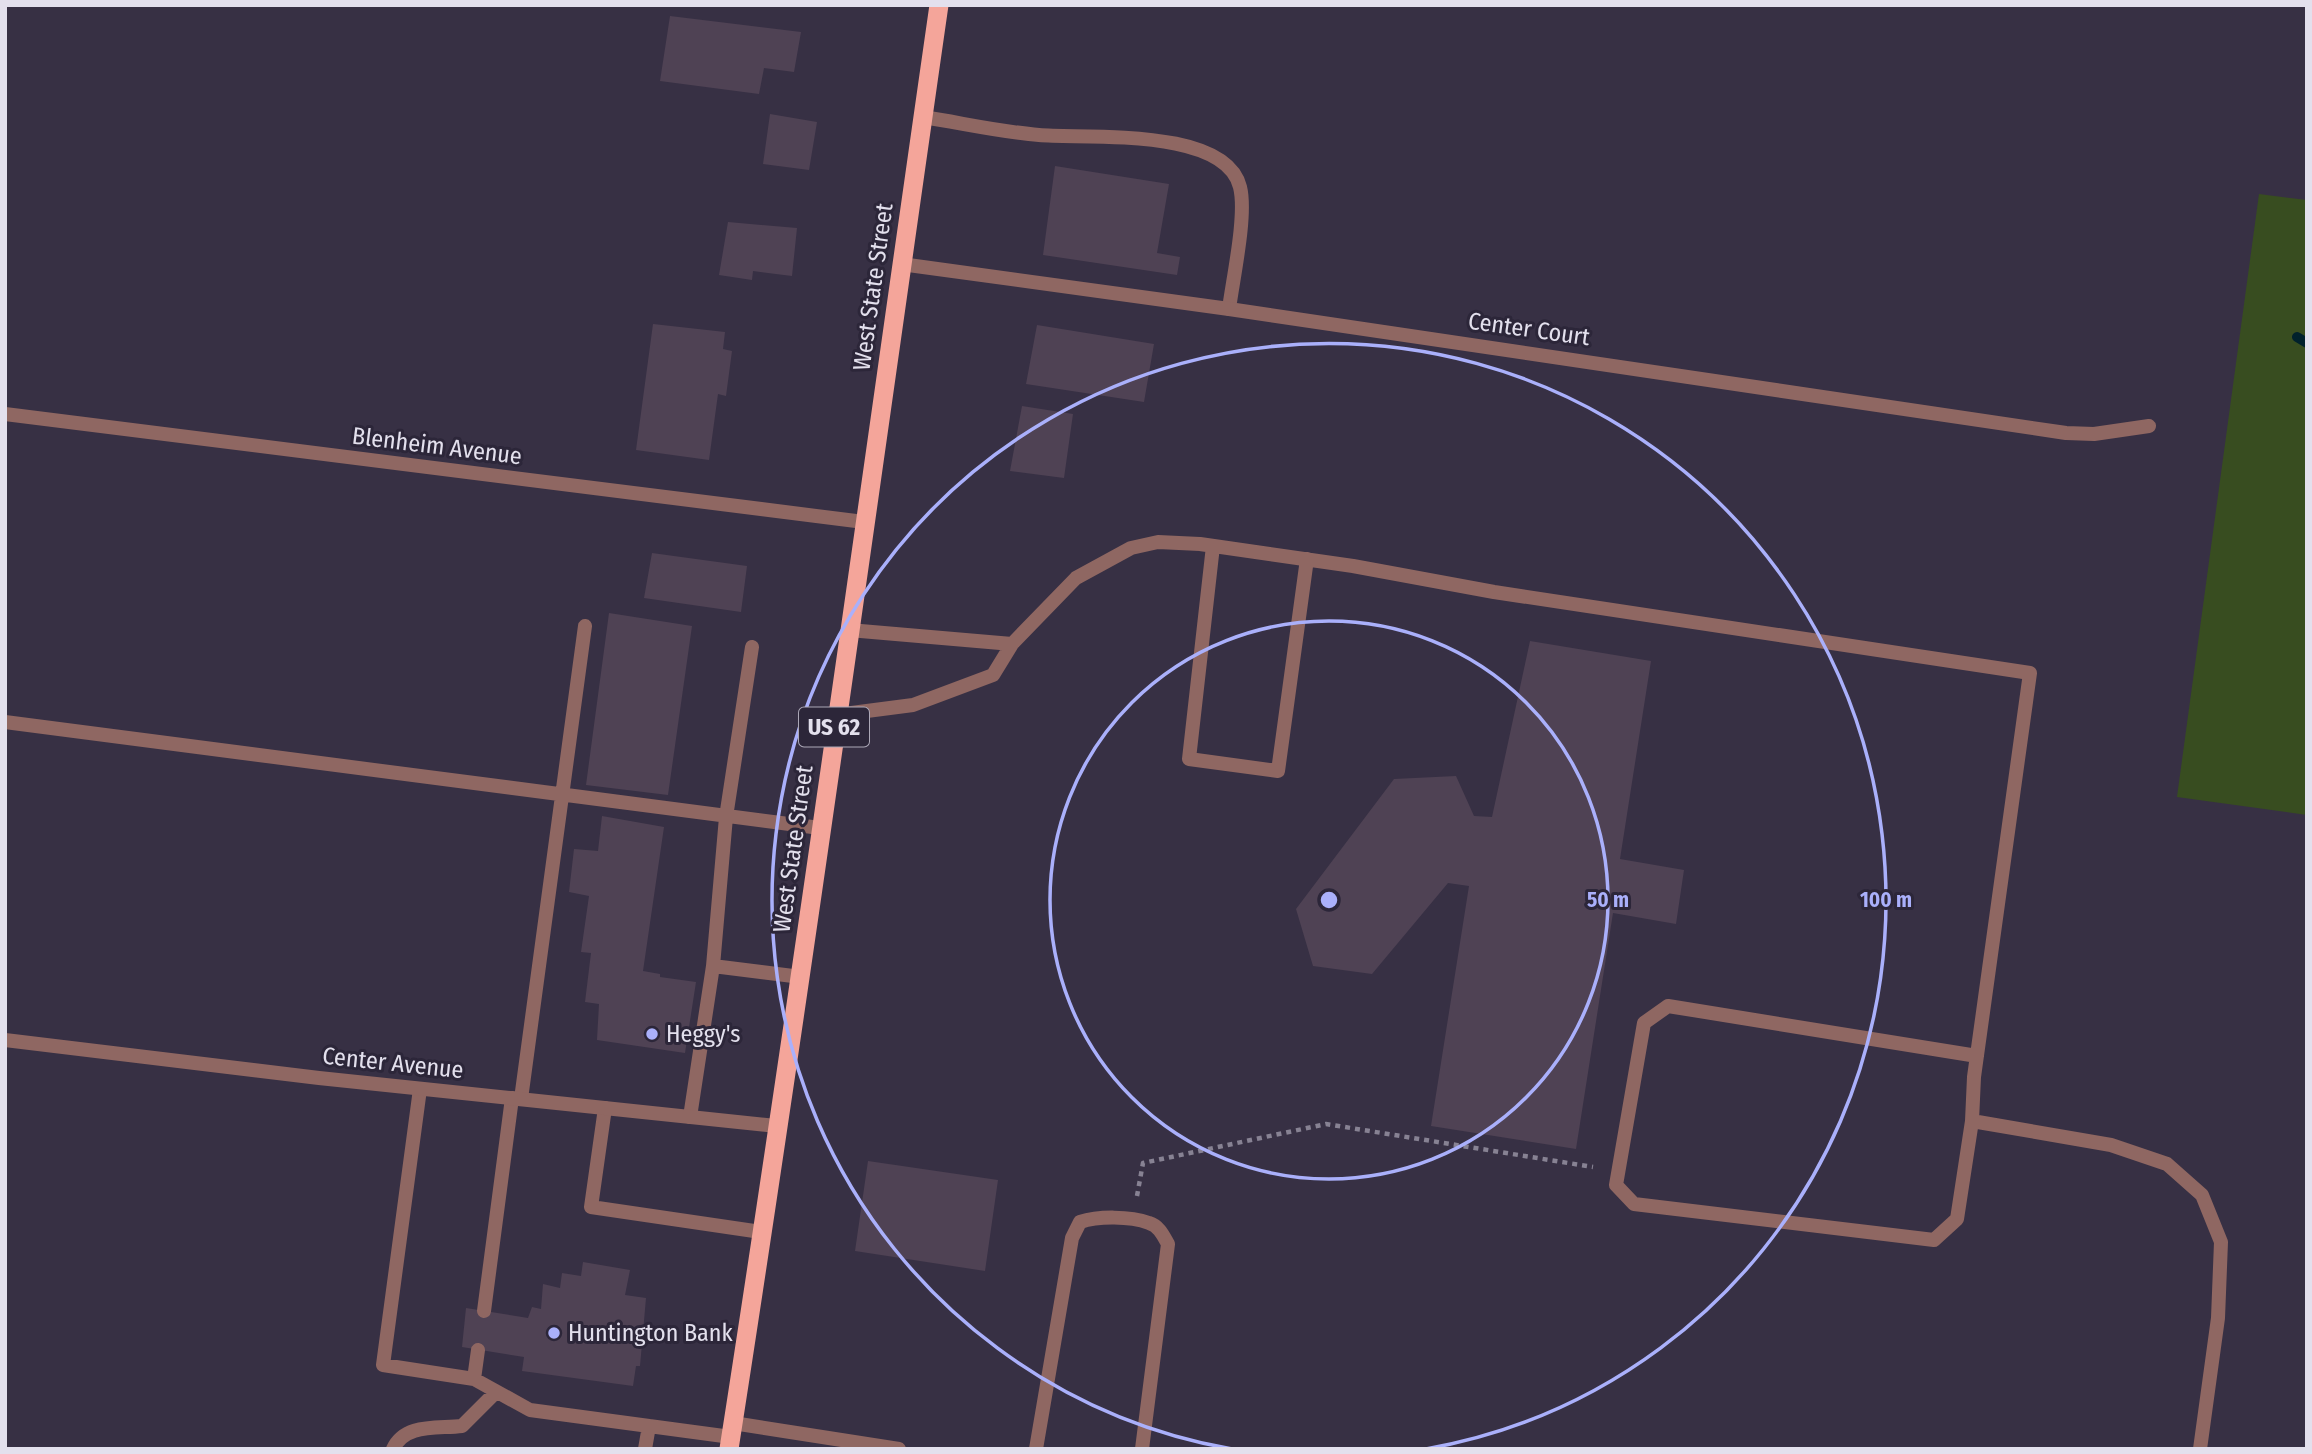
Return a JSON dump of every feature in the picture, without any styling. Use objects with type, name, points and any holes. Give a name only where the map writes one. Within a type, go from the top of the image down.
[{"type":"highway","name":"West State Street","points":[[731,1436],[776,1126],[801,977],[836,715],[939,5]]},
{"type":"street","points":[[923,117],[1038,135],[1162,142],[1201,149],[1227,164],[1240,185],[1242,206],[1229,309]]},
{"type":"street","name":"Center Court","points":[[901,264],[1229,309],[2066,433],[2094,434],[2149,426]]},
{"type":"street","name":"Blenheim Avenue","points":[[5,414],[864,522]]},
{"type":"street","points":[[836,715],[913,705],[993,675],[1012,644],[1076,578],[1131,548],[1158,542],[1213,546],[1307,559],[1680,621],[2030,673],[1977,1056],[1972,1121],[1956,1219],[1934,1240],[1634,1204],[1616,1185],[1644,1023],[1668,1006],[1977,1056]]},
{"type":"street","points":[[1213,546],[1189,759],[1278,771],[1307,559]]},
{"type":"street","points":[[484,1311],[585,626]]},
{"type":"street","points":[[849,630],[1012,644]]},
{"type":"street","points":[[690,1117],[713,966],[726,817],[752,647]]},
{"type":"street","points":[[5,722],[820,828]]},
{"type":"street","points":[[713,966],[801,977]]},
{"type":"street","name":"Center Avenue","points":[[5,1040],[420,1089],[776,1126]]},
{"type":"street","points":[[420,1089],[383,1365],[474,1379],[530,1410],[731,1436],[899,1449]]},
{"type":"street","points":[[605,1108],[591,1207],[761,1232]]},
{"type":"street","points":[[1972,1121],[2111,1145],[2167,1164],[2202,1195],[2221,1242],[2218,1318],[2200,1449]]},
{"type":"street","points":[[1036,1449],[1072,1238],[1080,1222],[1094,1217],[1149,1223],[1161,1231],[1168,1244],[1142,1449]]},
{"type":"street","points":[[474,1379],[478,1350]]},
{"type":"street","points":[[393,1449],[397,1440],[412,1429],[462,1426],[496,1392]]},
{"type":"street","points":[[645,1449],[649,1426]]},
{"type":"path","points":[[1132,1221],[1143,1163],[1325,1124],[1619,1171]]},
{"type":"green space","points":[[2259,194],[2307,200],[2307,815],[2177,797]]},
{"type":"building","points":[[670,16],[801,32],[794,72],[764,68],[759,94],[660,81]]},
{"type":"building","points":[[770,114],[817,122],[809,170],[763,164]]},
{"type":"building","points":[[1055,166],[1169,184],[1157,253],[1180,257],[1177,275],[1043,255]]},
{"type":"building","points":[[728,222],[797,228],[792,276],[753,271],[752,280],[719,275]]},
{"type":"building","points":[[653,324],[725,332],[723,349],[732,351],[726,396],[718,394],[709,460],[636,450]]},
{"type":"building","points":[[1037,325],[1154,344],[1144,402],[1026,384]]},
{"type":"building","points":[[1022,406],[1073,414],[1064,478],[1010,471]]},
{"type":"building","points":[[652,553],[747,566],[741,612],[644,598]]},
{"type":"building","points":[[609,613],[692,626],[668,795],[586,785]]},
{"type":"building","points":[[1530,641],[1651,661],[1620,859],[1684,870],[1676,924],[1613,913],[1576,1149],[1431,1126],[1469,886],[1448,883],[1372,974],[1313,966],[1296,909],[1394,779],[1456,776],[1474,816],[1492,817]]},
{"type":"building","points":[[602,816],[664,827],[643,971],[660,974],[660,977],[696,982],[685,1053],[597,1040],[599,1004],[585,1002],[591,953],[581,952],[589,896],[569,892],[574,849],[598,851]]},
{"type":"building","points":[[868,1161],[998,1180],[985,1271],[855,1251]]},
{"type":"building","name":"Huntington Bank","points":[[583,1262],[630,1270],[625,1295],[646,1298],[640,1366],[636,1366],[633,1386],[522,1371],[524,1357],[462,1347],[466,1308],[528,1318],[532,1307],[541,1309],[543,1284],[560,1288],[562,1273],[581,1276]]},
{"type":"waterway","points":[[2297,337],[2307,343]]},
{"type":"place","name":"Heggy's","points":[[652,1034]]},
{"type":"place","name":"Huntington Bank","points":[[554,1333]]}]
